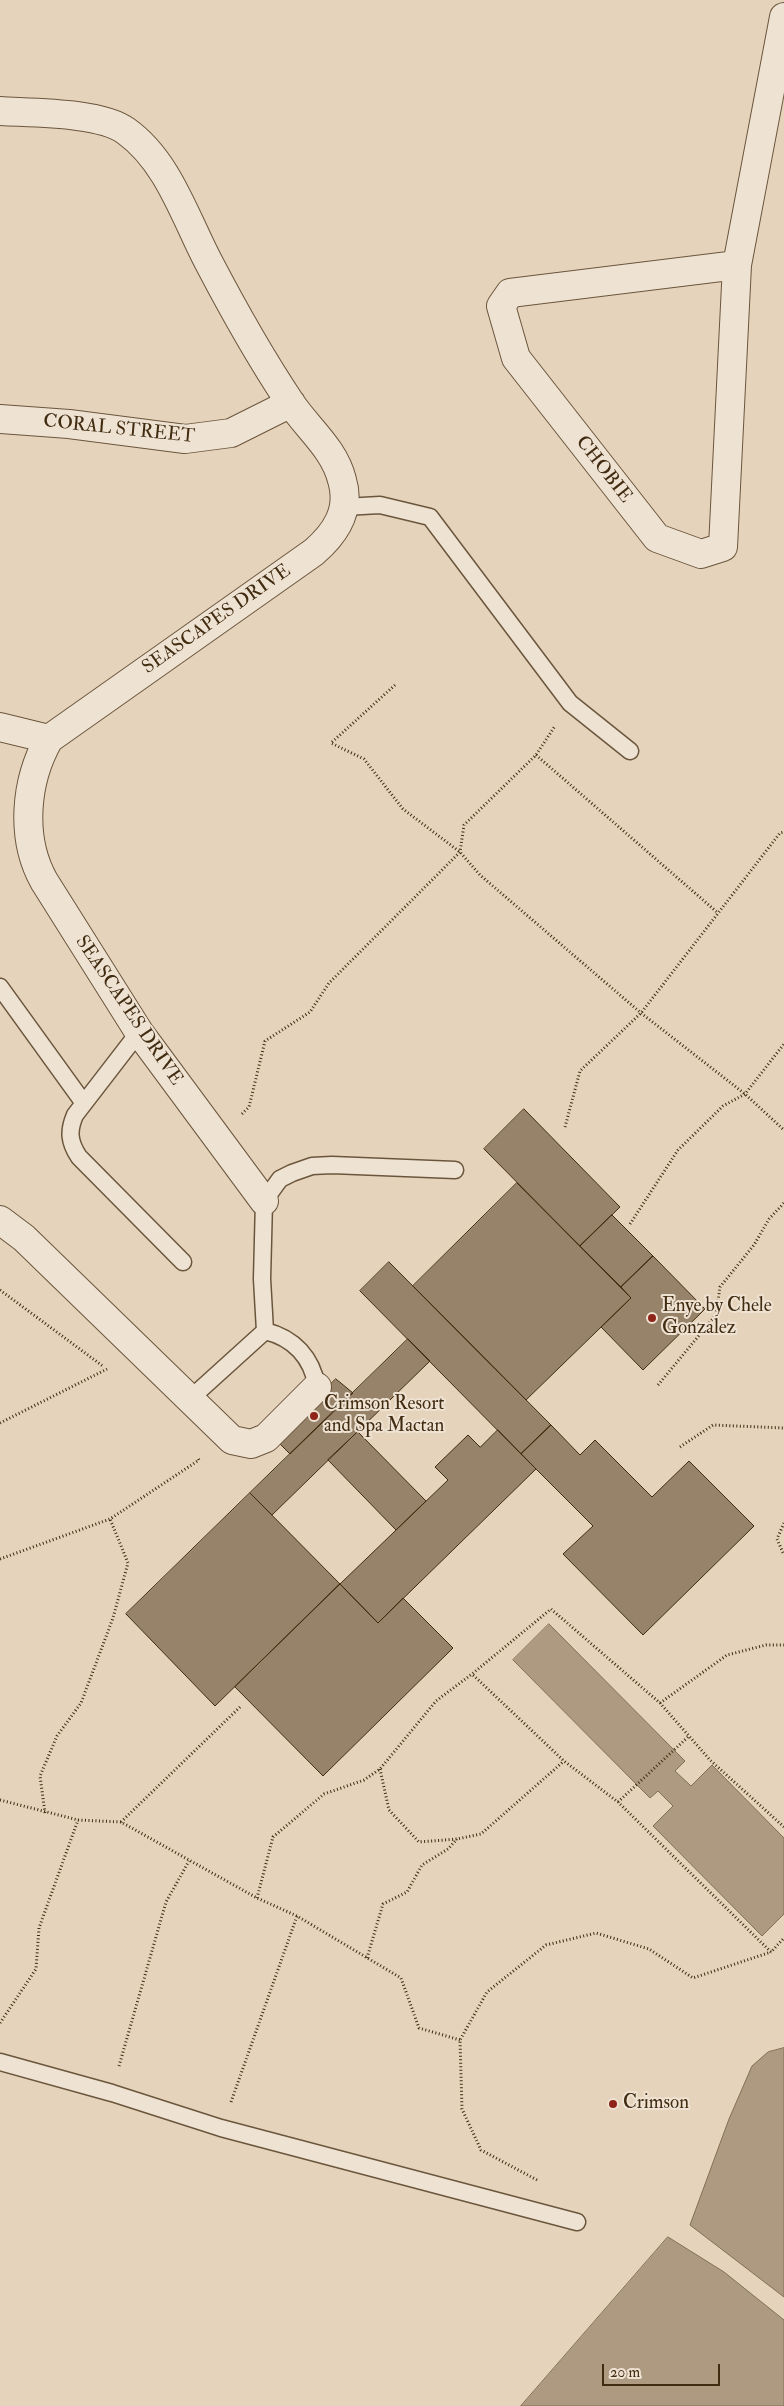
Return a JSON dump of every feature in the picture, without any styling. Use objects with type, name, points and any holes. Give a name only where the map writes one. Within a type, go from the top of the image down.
[{"type":"street","name":"CHOBIE","points":[[737,265],[510,293],[502,306],[516,358],[657,538],[701,554],[723,547],[737,265],[784,17]]},
{"type":"street","name":"SEASCAPES DRIVE","points":[[0,111],[84,117],[124,129],[140,141],[165,176],[235,310],[291,404],[326,447],[337,464],[342,480],[344,507],[333,533],[314,552],[49,739],[35,768],[30,799],[29,832],[34,863],[139,1032],[264,1201]]},
{"type":"street","name":"CORAL STREET","points":[[0,419],[69,424],[185,439],[231,433],[291,404]]},
{"type":"street","points":[[0,727],[49,739]]},
{"type":"street","points":[[0,1220],[31,1244],[232,1440],[251,1444],[266,1438],[317,1387]]},
{"type":"lane","points":[[344,507],[380,505],[430,517],[570,703],[630,751]]},
{"type":"lane","points":[[0,987],[83,1102]]},
{"type":"lane","points":[[139,1032],[83,1102],[70,1126],[72,1147],[86,1165],[183,1262]]},
{"type":"lane","points":[[265,1332],[262,1279],[264,1201],[280,1179],[312,1166],[332,1165],[455,1170]]},
{"type":"lane","points":[[265,1332],[279,1335],[301,1351],[314,1370],[317,1387]]},
{"type":"lane","points":[[191,1398],[265,1332]]},
{"type":"lane","points":[[0,2062],[112,2093],[221,2128],[577,2222]]},
{"type":"path","points":[[395,684],[331,744],[364,759],[403,809],[460,852],[480,875],[641,1013],[744,1094],[784,1130]]},
{"type":"path","points":[[219,1141],[249,1107],[265,1041],[310,1012],[329,983],[460,852],[464,825],[536,755],[570,703]]},
{"type":"path","points":[[536,755],[718,913]]},
{"type":"path","points":[[565,1127],[580,1070],[641,1013],[780,834],[784,832]]},
{"type":"path","points":[[630,1224],[678,1150],[723,1106],[744,1094],[784,1044]]},
{"type":"path","points":[[658,1385],[716,1315],[720,1287],[754,1245],[769,1220],[784,1203]]},
{"type":"path","points":[[0,1290],[114,1376]]},
{"type":"path","points":[[0,1423],[107,1369]]},
{"type":"path","points":[[680,1447],[713,1425],[784,1428]]},
{"type":"path","points":[[0,1559],[110,1519],[199,1460],[192,1453]]},
{"type":"path","points":[[46,1813],[40,1776],[57,1736],[81,1703],[114,1618],[128,1563],[110,1519]]},
{"type":"path","points":[[784,1523],[777,1539],[784,1555]]},
{"type":"path","points":[[257,1898],[272,1837],[324,1794],[364,1780],[380,1769],[436,1701],[551,1609],[660,1703],[710,1760],[784,1827]]},
{"type":"path","points":[[660,1703],[727,1655],[766,1645],[784,1646]]},
{"type":"path","points":[[472,1674],[564,1761],[618,1802],[771,1952]]},
{"type":"path","points":[[121,1822],[240,1707]]},
{"type":"path","points":[[618,1802],[689,1736]]},
{"type":"path","points":[[380,1769],[389,1810],[419,1842],[457,1839],[481,1834],[564,1761]]},
{"type":"path","points":[[0,1800],[78,1820],[121,1822],[257,1898],[297,1916],[401,1978],[419,2028],[460,2040]]},
{"type":"path","points":[[0,2023],[36,1969],[39,1928],[78,1820]]},
{"type":"path","points":[[367,1958],[383,1904],[407,1892],[422,1865],[448,1849],[457,1839]]},
{"type":"path","points":[[112,2093],[166,1902],[189,1861]]},
{"type":"path","points":[[221,2128],[297,1916]]},
{"type":"path","points":[[536,2210],[539,2181],[481,2150],[462,2109],[460,2040],[487,1992],[546,1945],[596,1933],[649,1949],[693,1978],[771,1952],[784,1938]]},
{"type":"shaded area","points":[[549,1624],[685,1761],[675,1771],[691,1786],[712,1765],[784,1838],[784,1914],[762,1936],[653,1826],[673,1806],[658,1791],[650,1798],[513,1660]]},
{"type":"shaded area","points":[[784,2048],[784,2297],[690,2225],[729,2119],[752,2066],[768,2052]]},
{"type":"shaded area","points":[[668,2237],[724,2272],[784,2320],[784,2406],[521,2406]]},
{"type":"building","points":[[524,1109],[620,1207],[580,1246],[484,1149]]},
{"type":"building","points":[[517,1183],[631,1298],[526,1400],[413,1286]]},
{"type":"building","points":[[612,1215],[653,1256],[621,1287],[580,1246]]},
{"type":"building","points":[[653,1256],[705,1309],[643,1370],[601,1327],[631,1298],[621,1287]]},
{"type":"building","points":[[389,1262],[551,1425],[521,1454],[360,1291]]},
{"type":"building","points":[[408,1339],[430,1361],[272,1515],[250,1493]]},
{"type":"building","name":"Crimson Resort and Spa Mactan","points":[[336,1379],[353,1393],[290,1454],[275,1439]]},
{"type":"building","points":[[551,1425],[580,1455],[595,1440],[652,1497],[689,1461],[754,1526],[643,1635],[563,1554],[593,1526],[521,1454]]},
{"type":"building","points":[[498,1430],[536,1469],[378,1623],[340,1584],[448,1480],[435,1467],[468,1435],[480,1447]]},
{"type":"building","points":[[358,1432],[426,1501],[396,1530],[328,1460]]},
{"type":"building","points":[[250,1493],[340,1584],[215,1706],[126,1614]]},
{"type":"building","points":[[340,1584],[378,1623],[403,1598],[453,1648],[323,1776],[235,1687]]},
{"type":"place","name":"Enye by Chele Gonzalez","points":[[652,1318]]},
{"type":"place","name":"Crimson Resort and Spa Mactan","points":[[314,1416]]},
{"type":"place","name":"Crimson","points":[[613,2104]]}]
